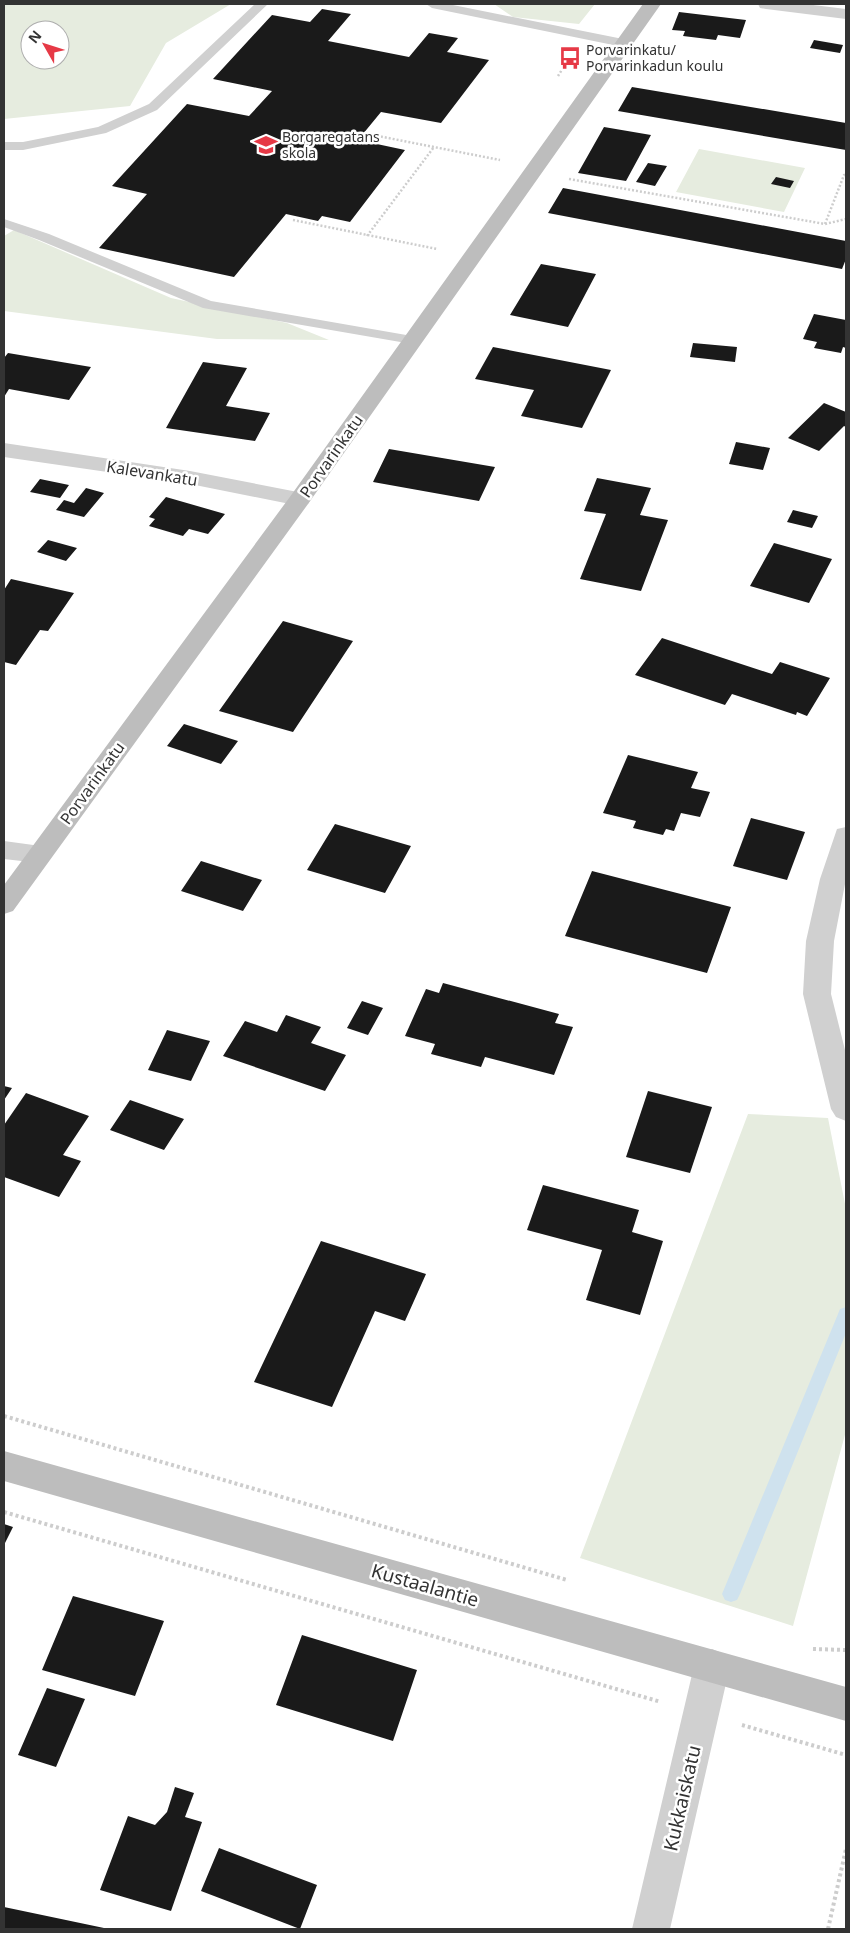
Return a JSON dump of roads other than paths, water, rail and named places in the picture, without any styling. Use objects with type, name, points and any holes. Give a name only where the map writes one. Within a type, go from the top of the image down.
[{"type":"street","name":"Porvarinkatu","points":[[4,904],[300,500],[652,4]]},
{"type":"street","points":[[766,4],[846,14]]},
{"type":"street","name":"Kalevankatu","points":[[4,450],[127,468],[269,492],[300,500]]},
{"type":"street","points":[[846,836],[833,879],[820,941],[817,994],[846,1110]]},
{"type":"street","points":[[4,850],[39,854]]},
{"type":"street","name":"Kustaalantie","points":[[4,1466],[712,1666],[846,1701]]},
{"type":"street","name":"Kukkaiskatu","points":[[651,1929],[712,1666]]},
{"type":"lane","points":[[4,146],[23,146],[102,130],[154,108],[262,4]]},
{"type":"lane","points":[[432,4],[623,43]]},
{"type":"lane","points":[[4,223],[44,237],[208,305],[412,340]]},
{"type":"waterway","points":[[731,1594],[846,1314]]},
{"type":"place","name":"Porvarinkatu/ Porvarinkadun koulu","points":[[570,58]]},
{"type":"place","name":"Borgaregatans skola","points":[[266,145]]}]
